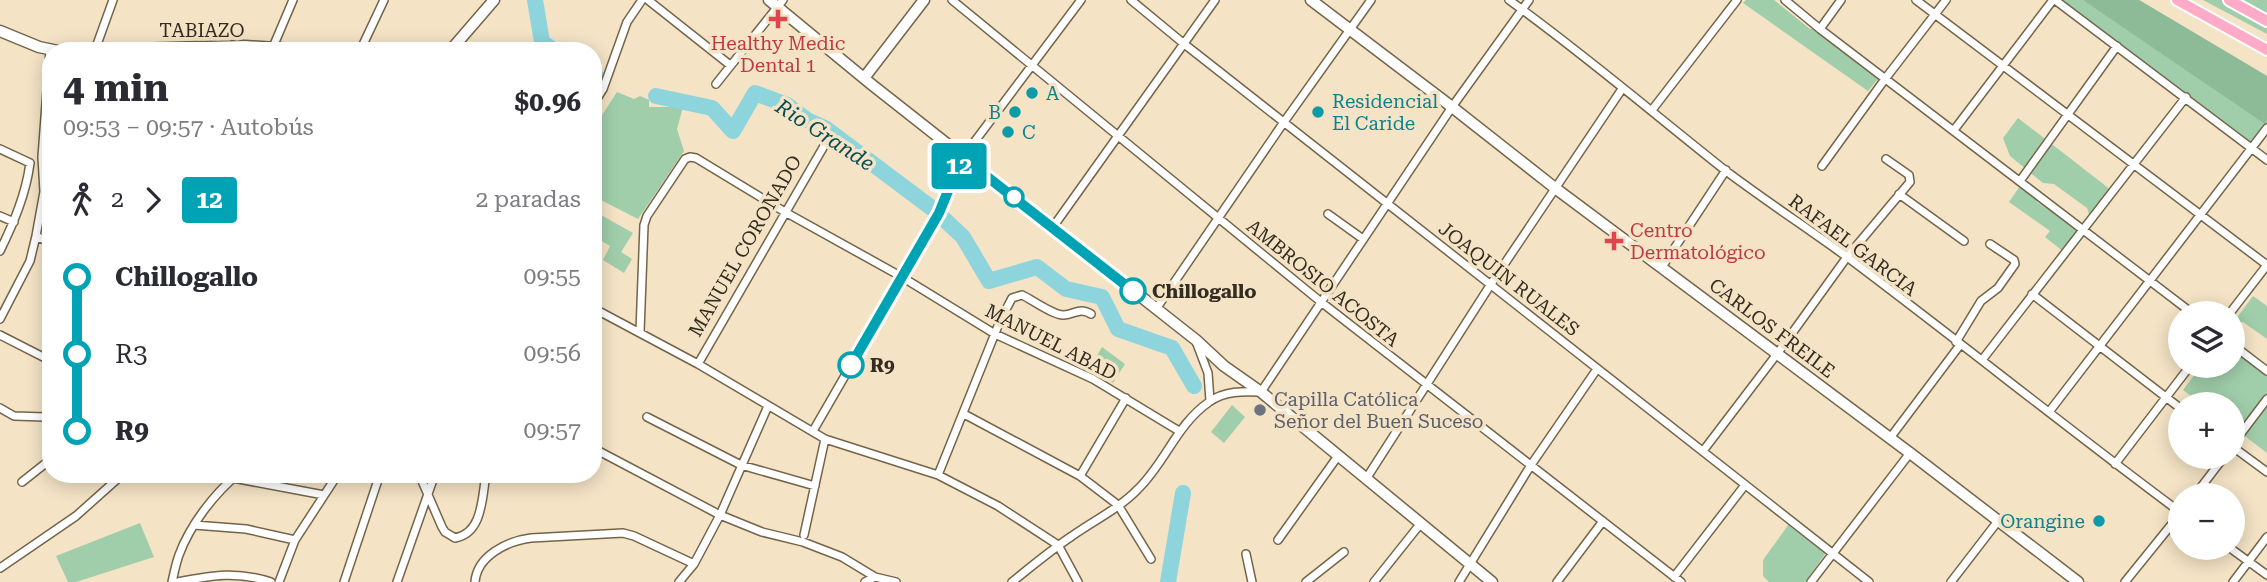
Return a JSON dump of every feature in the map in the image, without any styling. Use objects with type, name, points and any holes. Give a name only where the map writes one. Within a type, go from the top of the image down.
[{"type":"main road","points":[[2177,0],[2267,50]]},
{"type":"main road","points":[[2229,0],[2267,20]]},
{"type":"street","points":[[98,42],[113,0]]},
{"type":"street","points":[[275,42],[293,0]]},
{"type":"street","points":[[364,42],[384,0]]},
{"type":"street","points":[[458,42],[494,0]]},
{"type":"street","points":[[602,91],[627,22],[642,0]]},
{"type":"street","points":[[648,0],[730,65]]},
{"type":"street","points":[[864,78],[924,0]]},
{"type":"street","name":"AMBROSIO ACOSTA","points":[[952,0],[1321,302],[1677,579]]},
{"type":"street","points":[[813,431],[939,213],[962,157],[1081,0]]},
{"type":"street","name":"JOAQUIN RUALES","points":[[1131,0],[1869,582]]},
{"type":"street","points":[[1053,227],[1215,0]]},
{"type":"street","name":"CARLOS FREILE","points":[[1311,0],[1555,188],[2078,582]]},
{"type":"street","points":[[1156,309],[1371,0]]},
{"type":"street","name":"RAFAEL GARCIA","points":[[1509,0],[1726,170],[1846,257],[2168,504]]},
{"type":"street","points":[[1261,392],[1452,107],[1529,0]]},
{"type":"street","points":[[1651,110],[1737,0]]},
{"type":"street","points":[[1785,0],[2177,301]]},
{"type":"street","points":[[1820,29],[1841,0]]},
{"type":"street","points":[[1916,0],[2267,265],[2239,301]]},
{"type":"street","points":[[1822,166],[1946,0]]},
{"type":"street","points":[[1954,130],[2054,0],[2267,159]]},
{"type":"street","points":[[716,84],[777,2],[864,78],[1196,340],[1224,366],[1261,392],[1492,582]]},
{"type":"street","name":"TABIAZO","points":[[0,31],[42,47]]},
{"type":"street","points":[[2020,181],[2117,46]]},
{"type":"street","points":[[1366,480],[1491,284],[1622,89]]},
{"type":"street","points":[[1982,360],[2186,97]]},
{"type":"street","points":[[2049,412],[2267,128]]},
{"type":"street","name":"MANUEL CORONADO","points":[[698,364],[824,146]]},
{"type":"street","points":[[0,149],[30,163]]},
{"type":"street","points":[[30,163],[42,157]]},
{"type":"street","name":"MANUEL ABAD","points":[[640,332],[644,225],[647,216],[685,159],[696,158],[995,334],[1093,379],[1179,431]]},
{"type":"street","points":[[1703,451],[1846,257],[1910,178],[1886,159]]},
{"type":"street","points":[[0,251],[25,190],[30,163]]},
{"type":"street","points":[[1662,267],[1726,170]]},
{"type":"street","points":[[1899,194],[1964,241]]},
{"type":"street","points":[[0,319],[30,261],[42,203]]},
{"type":"street","points":[[1328,214],[1363,239]]},
{"type":"street","points":[[0,216],[14,222]]},
{"type":"street","points":[[36,236],[42,239]]},
{"type":"street","points":[[1890,438],[1958,343],[1981,301],[1998,288],[2015,264],[2014,260],[1990,244]]},
{"type":"street","points":[[2032,294],[2166,397]]},
{"type":"street","points":[[938,475],[1012,298],[1022,295],[1054,313],[1063,315],[1075,311],[1091,314]]},
{"type":"street","points":[[602,313],[698,364],[825,439],[938,475],[998,506],[1058,545],[1078,582]]},
{"type":"street","points":[[0,335],[42,356]]},
{"type":"street","points":[[1196,340],[1208,373],[1210,401]]},
{"type":"street","points":[[2245,355],[2267,372]]},
{"type":"street","points":[[1459,582],[1531,465],[1597,369]]},
{"type":"street","points":[[2115,464],[2181,378]]},
{"type":"street","points":[[1012,582],[1058,545],[1137,490],[1179,431],[1210,401],[1229,393],[1261,392]]},
{"type":"street","points":[[1080,476],[1126,398]]},
{"type":"street","points":[[2245,430],[2267,400]]},
{"type":"street","points":[[679,582],[694,564],[720,515],[768,406]]},
{"type":"street","points":[[0,408],[14,416],[42,417]]},
{"type":"street","points":[[964,414],[1080,476],[1118,505],[1151,559]]},
{"type":"street","points":[[647,417],[741,465],[815,486]]},
{"type":"street","points":[[804,534],[825,439]]},
{"type":"street","points":[[602,453],[720,515],[762,532],[803,542],[842,556],[875,577],[896,582]]},
{"type":"street","points":[[1811,582],[1910,453]]},
{"type":"street","points":[[2245,455],[2267,472]]},
{"type":"street","points":[[1278,540],[1338,456]]},
{"type":"street","points":[[22,482],[42,467]]},
{"type":"street","points":[[2203,483],[2215,469]]},
{"type":"street","points":[[0,568],[76,516],[113,483]]},
{"type":"street","points":[[172,582],[179,555],[194,525],[229,483]]},
{"type":"street","points":[[268,483],[324,495]]},
{"type":"street","points":[[279,582],[295,540],[332,483]]},
{"type":"street","points":[[344,582],[377,483]]},
{"type":"street","points":[[423,483],[445,532],[455,538],[469,533],[478,519],[484,483]]},
{"type":"street","points":[[397,582],[433,483]]},
{"type":"street","points":[[1677,579],[1745,485]]},
{"type":"street","points":[[1557,582],[1603,521]]},
{"type":"street","points":[[1951,582],[1998,521]]},
{"type":"street","points":[[1374,582],[1421,523]]},
{"type":"street","points":[[194,525],[246,529],[295,540]]},
{"type":"street","points":[[2130,580],[2168,529]]},
{"type":"street","points":[[475,582],[478,569],[496,551],[531,538],[623,533],[694,564]]},
{"type":"street","points":[[2233,582],[2267,537]]},
{"type":"street","points":[[1306,582],[1344,552]]},
{"type":"street","points":[[1246,554],[1252,582]]},
{"type":"street","points":[[2245,558],[2267,575]]},
{"type":"street","points":[[178,582],[219,574],[245,575],[271,582]]},
{"type":"street","points":[[865,582],[875,577]]},
{"type":"green space","points":[[1746,0],[1774,0],[1810,29],[1826,29],[1882,74],[1868,91],[1743,3]]},
{"type":"green space","points":[[2057,0],[2139,0],[2267,76],[2267,121],[2250,143]]},
{"type":"green space","points":[[2083,0],[2139,0],[2267,76],[2265,124]]},
{"type":"green space","points":[[2203,0],[2267,0],[2267,34]]},
{"type":"green space","points":[[617,92],[634,99],[640,96],[649,100],[649,107],[683,107],[677,129],[684,151],[638,219],[602,201],[602,115]]},
{"type":"green space","points":[[2018,118],[2111,190],[2090,217],[2087,208],[2054,184],[2043,183],[2010,156],[2003,138]]},
{"type":"green space","points":[[2024,180],[2037,192],[2037,202],[2074,226],[2083,227],[2064,252],[2045,237],[2050,231],[2009,202]]},
{"type":"green space","points":[[602,216],[633,233],[621,252],[632,259],[624,273],[603,260],[610,246],[602,241]]},
{"type":"green space","points":[[2253,296],[2267,306],[2267,339],[2245,323],[2245,307]]},
{"type":"green space","points":[[1102,347],[1125,364],[1113,383],[1103,376],[1111,364],[1114,364],[1111,361],[1100,378],[1088,371]]},
{"type":"green space","points":[[2245,356],[2267,368],[2267,453],[2245,436],[2245,392],[2183,390],[2192,378],[2245,378]]},
{"type":"green space","points":[[1232,405],[1245,417],[1224,443],[1211,432]]},
{"type":"green space","points":[[1794,517],[1831,546],[1805,582],[1769,582],[1763,576],[1763,560]]},
{"type":"green space","points":[[140,523],[154,557],[76,582],[68,582],[56,556]]},
{"type":"waterway","name":"Rio Grande","points":[[535,0],[542,42]]},
{"type":"waterway","name":"Rio Grande","points":[[656,96],[712,108],[733,131],[755,93],[787,105],[807,120],[825,128],[933,209]]},
{"type":"waterway","name":"Rio Grande","points":[[944,219],[963,237],[989,281],[1037,267],[1066,289],[1102,297],[1118,329],[1172,348],[1194,386]]},
{"type":"waterway","name":"Rio Grande","points":[[1168,582],[1183,493]]},
{"type":"bus line","name":"12","points":[[851,365],[939,213],[962,157],[1133,291]]},
{"type":"place","name":"Healthy Medic Dental 1","points":[[778,19]]},
{"type":"place","name":"A","points":[[1032,93]]},
{"type":"place","name":"B","points":[[1015,112]]},
{"type":"place","name":"Residencial El Caride","points":[[1318,112]]},
{"type":"place","name":"C","points":[[1008,132]]},
{"type":"place","name":"Centro Dermatológico","points":[[1614,241]]},
{"type":"place","name":"Chillogallo","points":[[1133,291]]},
{"type":"place","name":"R9","points":[[851,365]]},
{"type":"place","name":"Capilla Católica Señor del Buen Suceso","points":[[1260,410]]},
{"type":"place","name":"Orangine","points":[[2099,521]]}]
